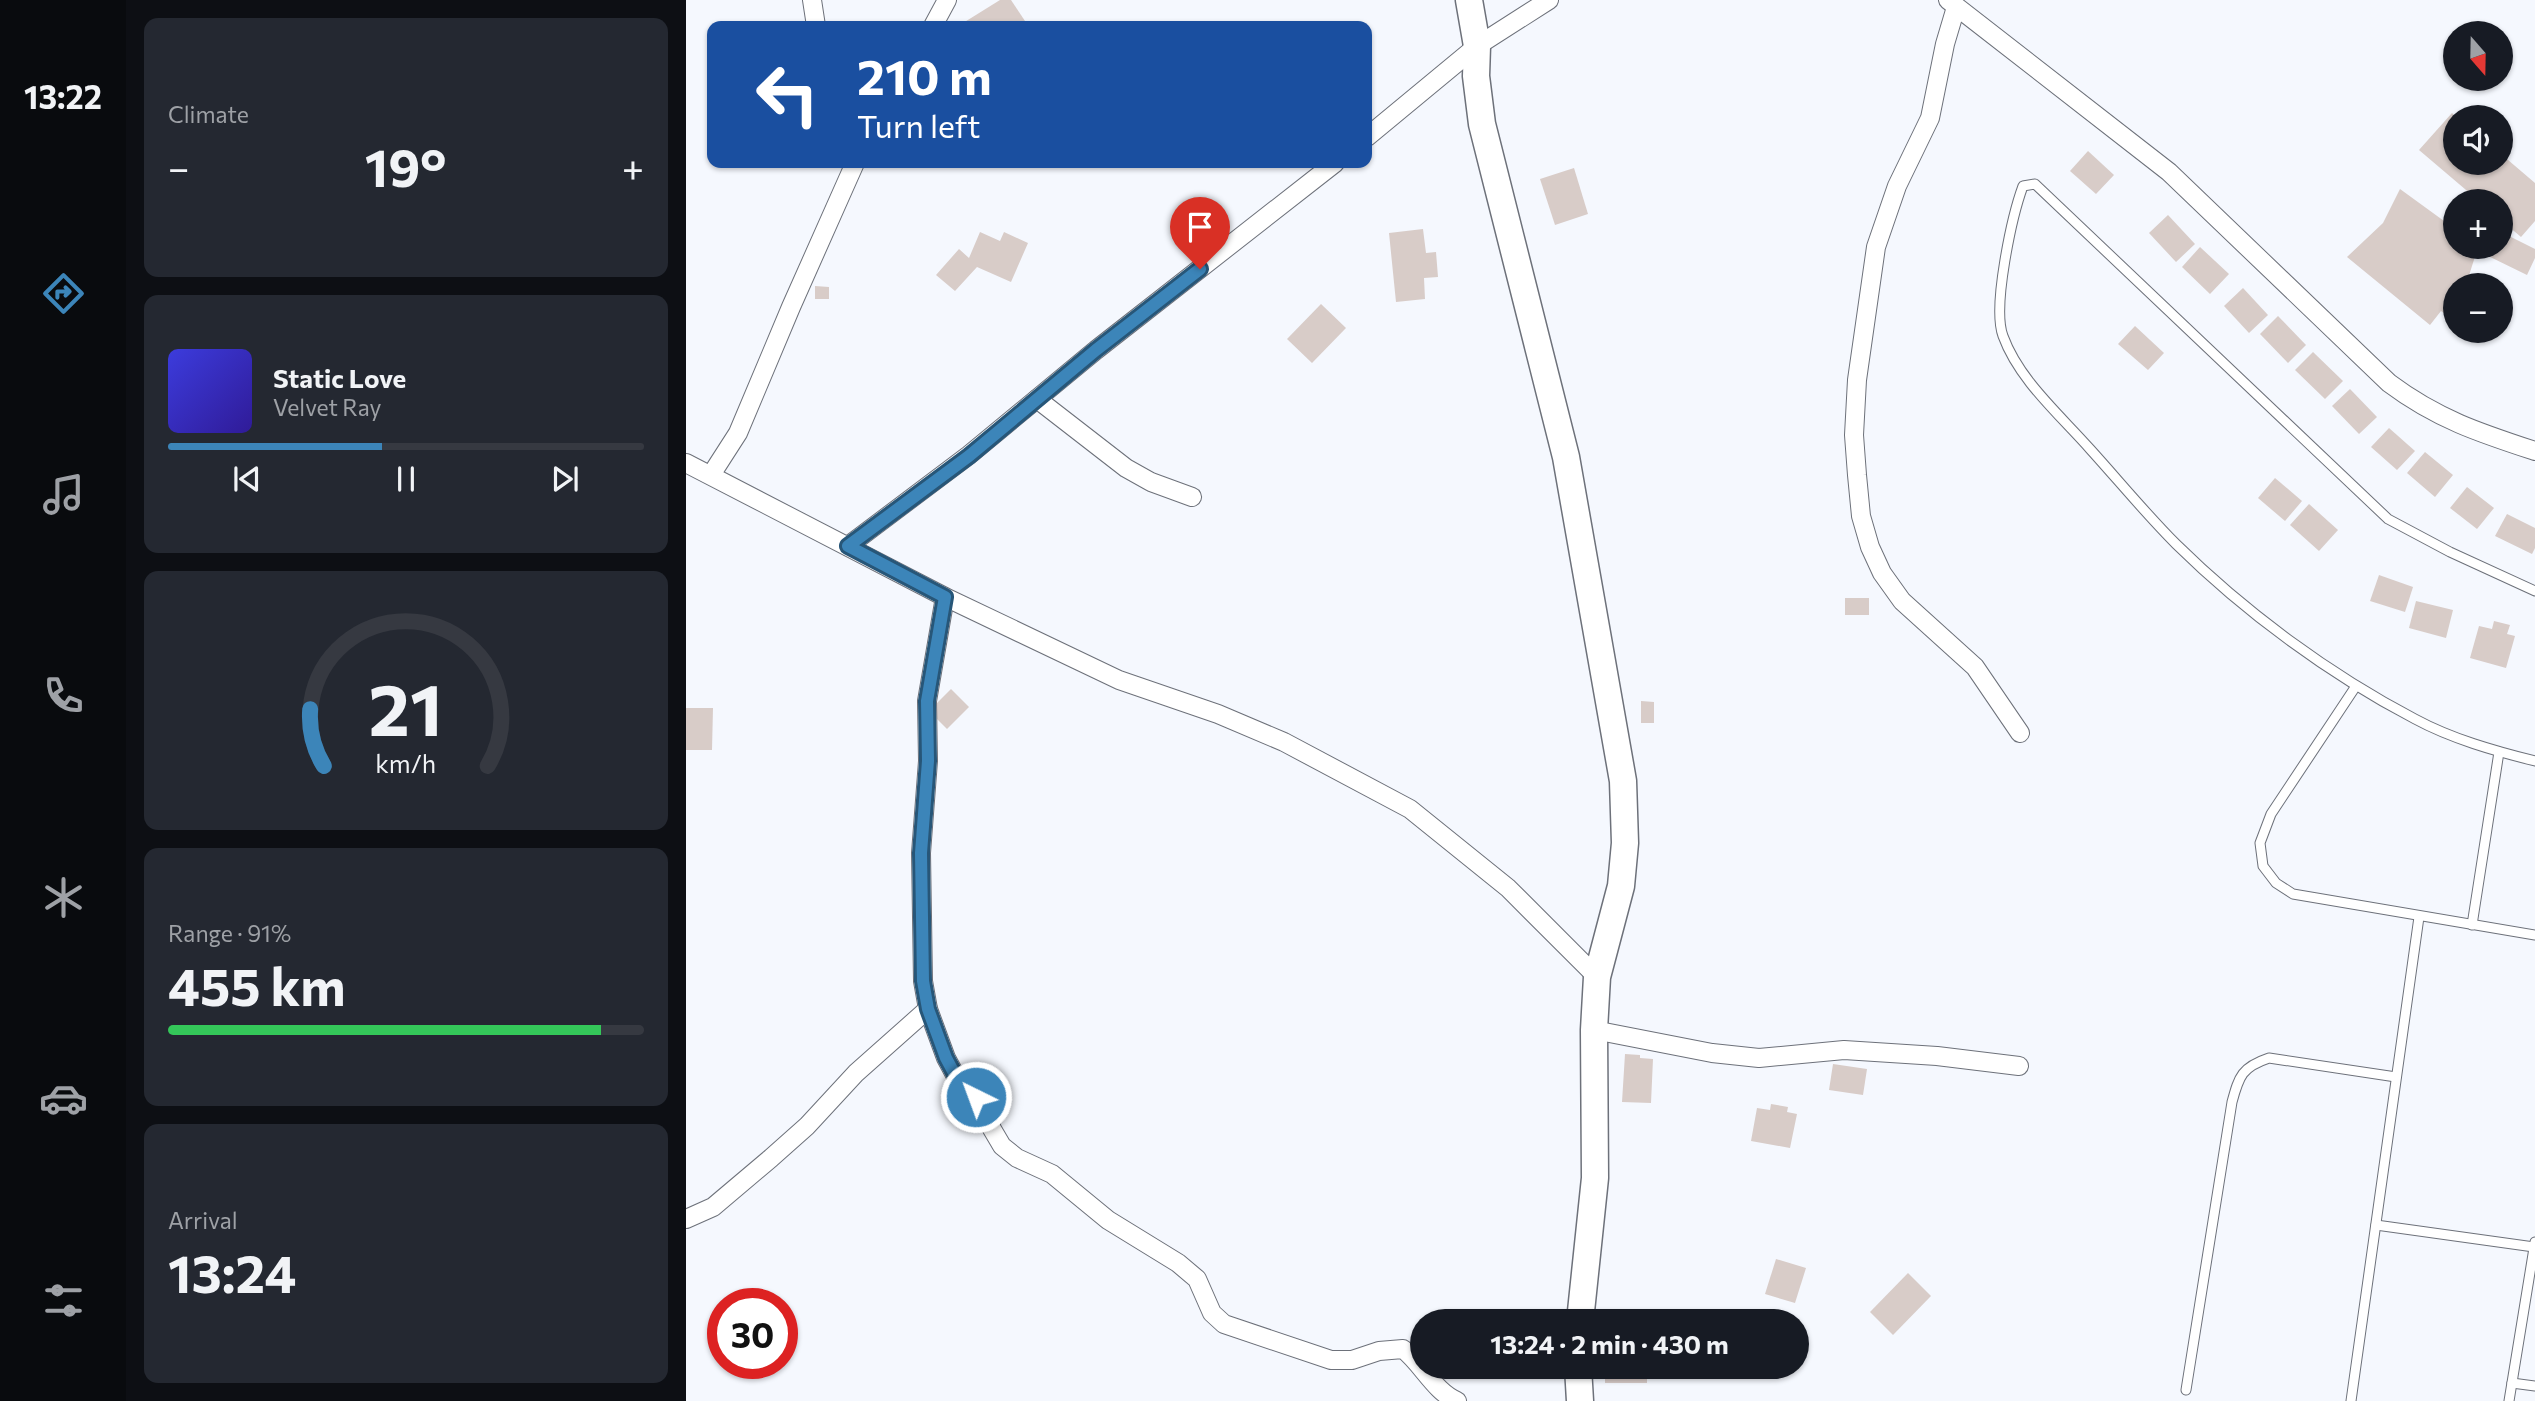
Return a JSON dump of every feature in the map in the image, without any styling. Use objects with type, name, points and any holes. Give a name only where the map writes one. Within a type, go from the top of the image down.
[{"type":"street","points":[[812,0],[815,21]]},
{"type":"street","points":[[936,21],[947,0]]},
{"type":"street","points":[[1469,0],[1477,46],[1476,76],[1482,124],[1566,457],[1623,781],[1625,844],[1620,886],[1597,977],[1594,1030],[1595,1178],[1581,1309]]},
{"type":"street","points":[[1372,133],[1477,46],[1549,0]]},
{"type":"street","points":[[2020,733],[1975,667],[1902,601],[1882,573],[1870,547],[1861,516],[1857,475],[1854,435],[1857,380],[1875,247],[1897,186],[1930,118],[1956,3],[2169,172],[2389,383],[2417,404],[2461,426],[2535,451]]},
{"type":"street","points":[[710,475],[738,433],[853,168]]},
{"type":"street","points":[[848,546],[969,456],[1329,168]]},
{"type":"street","points":[[1037,399],[1126,468],[1152,482],[1192,497]]},
{"type":"street","points":[[686,463],[945,597],[1119,680],[1218,714],[1284,741],[1410,809],[1508,888],[1597,977]]},
{"type":"street","points":[[945,597],[927,701],[928,761],[921,853],[923,981],[928,1009],[946,1058],[960,1084],[976,1097],[985,1110],[1002,1146],[1017,1158],[1052,1174],[1108,1220],[1178,1263],[1197,1279],[1212,1313],[1224,1324],[1331,1360],[1352,1360],[1379,1351],[1404,1349],[1419,1361],[1431,1380],[1457,1401]]},
{"type":"street","points":[[686,1219],[713,1207],[771,1158],[807,1126],[856,1073],[928,1009]]},
{"type":"street","points":[[1594,1030],[1759,1058],[1844,1050],[1926,1055],[2019,1066]]},
{"type":"street","points":[[1579,1379],[1580,1401]]},
{"type":"lane","points":[[2535,591],[2450,552],[2388,519],[2045,193],[2035,184],[2023,186],[2013,212],[1999,313],[2002,335],[2012,356],[2033,386],[2175,543],[2245,607],[2356,686],[2417,721],[2499,752],[2535,761]]},
{"type":"lane","points":[[2356,686],[2271,814],[2260,843],[2263,866],[2276,883],[2293,894],[2535,935]]},
{"type":"lane","points":[[2472,925],[2499,752]]},
{"type":"lane","points":[[2351,1401],[2419,917]]},
{"type":"lane","points":[[2186,1390],[2232,1102],[2239,1076],[2255,1063],[2269,1058],[2396,1077]]},
{"type":"lane","points":[[2376,1225],[2535,1245],[2509,1401]]},
{"type":"lane","points":[[2512,1383],[2535,1386]]},
{"type":"building","points":[[1000,0],[1011,0],[1025,21],[966,21]]},
{"type":"building","points":[[2443,123],[2443,170],[2419,150]]},
{"type":"building","points":[[2088,151],[2114,175],[2096,194],[2070,171]]},
{"type":"building","points":[[2513,164],[2535,183],[2535,221],[2521,237],[2513,230],[2513,189],[2465,189],[2448,175],[2513,175]]},
{"type":"building","points":[[1574,168],[1588,214],[1555,225],[1540,179]]},
{"type":"building","points":[[2400,189],[2443,220],[2443,259],[2474,259],[2470,273],[2443,273],[2443,312],[2441,311],[2430,325],[2347,257],[2383,223]]},
{"type":"building","points":[[2168,215],[2195,244],[2176,262],[2149,233]]},
{"type":"building","points":[[1423,229],[1426,253],[1436,252],[1438,277],[1424,278],[1425,299],[1396,302],[1389,233]]},
{"type":"building","points":[[980,232],[1000,241],[1004,232],[1028,243],[1011,282],[977,267],[955,291],[936,275],[959,249],[969,258]]},
{"type":"building","points":[[2513,238],[2535,249],[2535,258],[2527,275],[2494,259],[2513,259]]},
{"type":"building","points":[[2200,247],[2229,274],[2210,294],[2182,267]]},
{"type":"building","points":[[815,286],[829,287],[829,299],[815,299]]},
{"type":"building","points":[[2243,288],[2268,315],[2249,333],[2224,306]]},
{"type":"building","points":[[1321,304],[1346,328],[1312,363],[1287,339]]},
{"type":"building","points":[[2278,316],[2306,345],[2288,363],[2260,334]]},
{"type":"building","points":[[2135,326],[2164,353],[2148,370],[2118,344]]},
{"type":"building","points":[[2313,352],[2343,381],[2325,399],[2295,370]]},
{"type":"building","points":[[2350,389],[2377,417],[2359,434],[2332,406]]},
{"type":"building","points":[[2389,428],[2415,451],[2397,470],[2371,447]]},
{"type":"building","points":[[2425,452],[2453,475],[2435,497],[2407,473]]},
{"type":"building","points":[[2275,478],[2302,501],[2285,521],[2258,498]]},
{"type":"building","points":[[2467,487],[2494,508],[2477,529],[2450,508]]},
{"type":"building","points":[[2309,504],[2338,530],[2319,551],[2290,525]]},
{"type":"building","points":[[2507,514],[2535,528],[2535,548],[2532,554],[2495,536]]},
{"type":"building","points":[[2379,575],[2413,587],[2405,612],[2370,601]]},
{"type":"building","points":[[1845,598],[1869,598],[1869,615],[1845,615]]},
{"type":"building","points":[[2416,601],[2453,610],[2446,638],[2409,628]]},
{"type":"building","points":[[2494,621],[2510,625],[2507,634],[2515,636],[2506,668],[2470,658],[2479,626],[2492,629]]},
{"type":"building","points":[[951,689],[969,707],[947,729],[929,711]]},
{"type":"building","points":[[1641,701],[1654,702],[1654,723],[1641,723]]},
{"type":"building","points":[[686,708],[713,708],[712,750],[686,750]]},
{"type":"building","points":[[1625,1054],[1653,1059],[1651,1103],[1622,1102]]},
{"type":"building","points":[[1833,1064],[1867,1069],[1863,1095],[1829,1090]]},
{"type":"building","points":[[1771,1104],[1788,1107],[1787,1112],[1797,1114],[1790,1148],[1751,1141],[1757,1108],[1770,1110]]},
{"type":"building","points":[[1776,1259],[1806,1268],[1795,1303],[1765,1294]]},
{"type":"building","points":[[1908,1273],[1931,1296],[1893,1335],[1870,1312]]},
{"type":"building","points":[[1605,1379],[1647,1379],[1647,1383],[1605,1383]]},
{"type":"route","points":[[976,1097],[960,1084],[946,1058],[928,1009],[923,981],[921,853],[928,761],[927,701],[945,597],[848,546],[969,456],[1096,350],[1200,269]]}]
